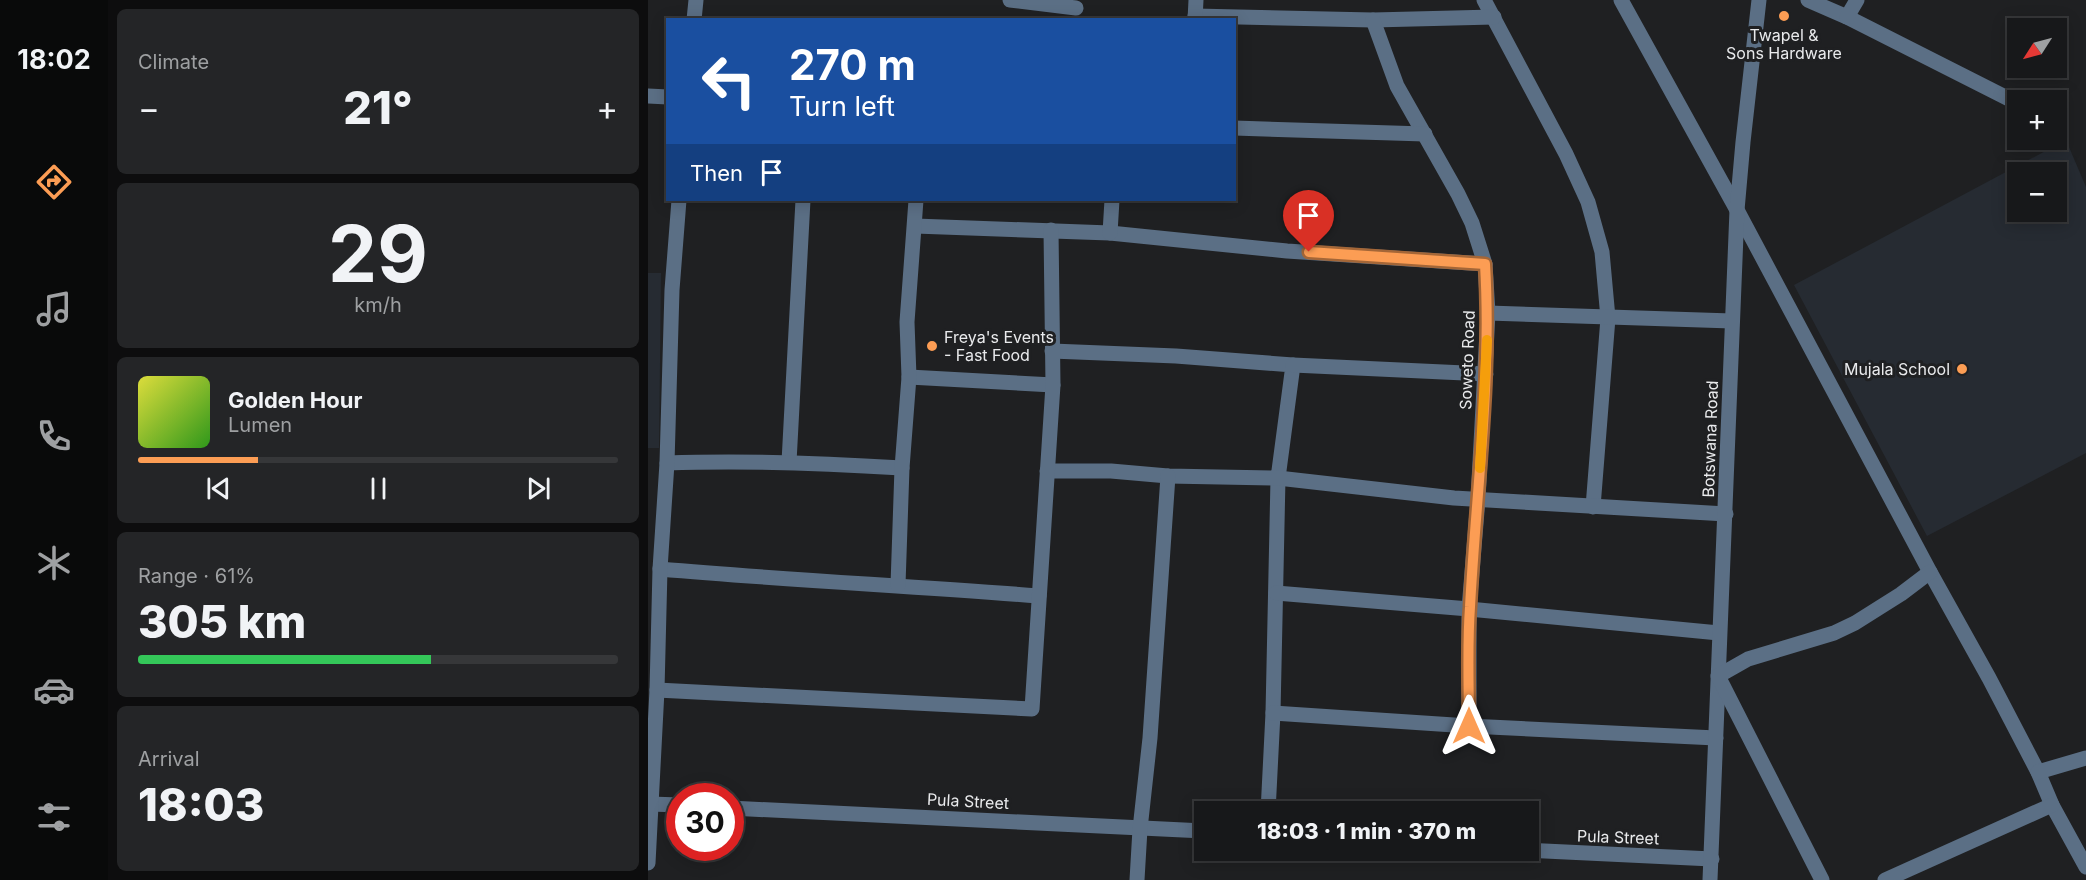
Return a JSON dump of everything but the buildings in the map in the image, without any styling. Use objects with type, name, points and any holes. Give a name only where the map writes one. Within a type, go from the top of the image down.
[{"type":"street","points":[[694,18],[696,0]]},
{"type":"street","points":[[1010,0],[1076,9]]},
{"type":"street","points":[[1195,18],[1196,0]]},
{"type":"street","points":[[1485,0],[1566,154],[1588,202],[1602,252],[1608,318],[1593,507]]},
{"type":"street","points":[[1621,0],[1737,210],[2038,772],[2052,804],[2086,867]]},
{"type":"street","name":"Botswana Road","points":[[1710,880],[1737,210],[1759,0]]},
{"type":"street","points":[[1808,0],[1847,17],[2007,98]]},
{"type":"street","points":[[1847,17],[1857,0]]},
{"type":"street","points":[[1236,18],[1373,20],[1494,17]]},
{"type":"street","name":"Soweto Road","points":[[1373,20],[1397,86],[1463,204],[1472,223],[1485,264],[1488,313],[1486,374],[1469,609],[1469,726]]},
{"type":"street","points":[[648,96],[666,96]]},
{"type":"street","points":[[1236,128],[1425,134]]},
{"type":"street","points":[[648,863],[657,690],[660,569],[655,529],[667,463],[672,290],[678,201]]},
{"type":"street","points":[[789,462],[803,201]]},
{"type":"street","points":[[898,585],[902,468],[909,377],[907,322],[916,201]]},
{"type":"street","points":[[1110,233],[1112,201]]},
{"type":"street","points":[[915,226],[1110,233],[1287,251],[1485,264]]},
{"type":"street","points":[[657,690],[1032,708],[1053,385],[1051,230]]},
{"type":"street","points":[[1488,313],[1732,321]]},
{"type":"street","points":[[1052,351],[1486,374]]},
{"type":"street","points":[[1269,801],[1273,713],[1278,478],[1293,365]]},
{"type":"street","points":[[909,377],[1053,385]]},
{"type":"street","points":[[667,463],[727,460],[902,468]]},
{"type":"street","points":[[1047,471],[1111,471],[1168,476],[1278,478],[1425,495],[1726,514]]},
{"type":"street","points":[[1137,880],[1150,738],[1168,476]]},
{"type":"street","points":[[660,569],[774,579],[898,585],[1039,596]]},
{"type":"street","points":[[1822,880],[1718,676],[1748,659],[1834,633],[1855,623],[1901,594],[1930,572]]},
{"type":"street","points":[[1276,593],[1719,633]]},
{"type":"street","points":[[1273,713],[1469,726],[1716,738]]},
{"type":"street","points":[[2038,772],[2086,758]]},
{"type":"street","points":[[650,804],[666,805]]},
{"type":"street","points":[[1885,880],[2052,804]]},
{"type":"street","name":"Pula Street","points":[[744,809],[1194,831]]},
{"type":"street","name":"Pula Street","points":[[1539,851],[1712,859]]},
{"type":"shaded area","name":"Mujala School","points":[[2067,142],[2086,187],[2086,453],[1927,536],[1794,285],[2007,171],[2007,222],[2067,222],[2067,162],[2025,162],[2047,150],[2067,150]]},
{"type":"shaded area","points":[[648,273],[661,273],[659,448],[648,448]]},
{"type":"slow traffic","points":[[1480,468],[1487,340]]},
{"type":"place","name":"Twapel & Sons Hardware","points":[[1784,16]]},
{"type":"place","name":"Freya's Events - Fast Food","points":[[932,346]]},
{"type":"place","name":"Mujala School","points":[[1962,369]]},
{"type":"route","points":[[1309,252],[1485,264],[1488,313],[1486,374],[1469,609],[1469,726]]}]
